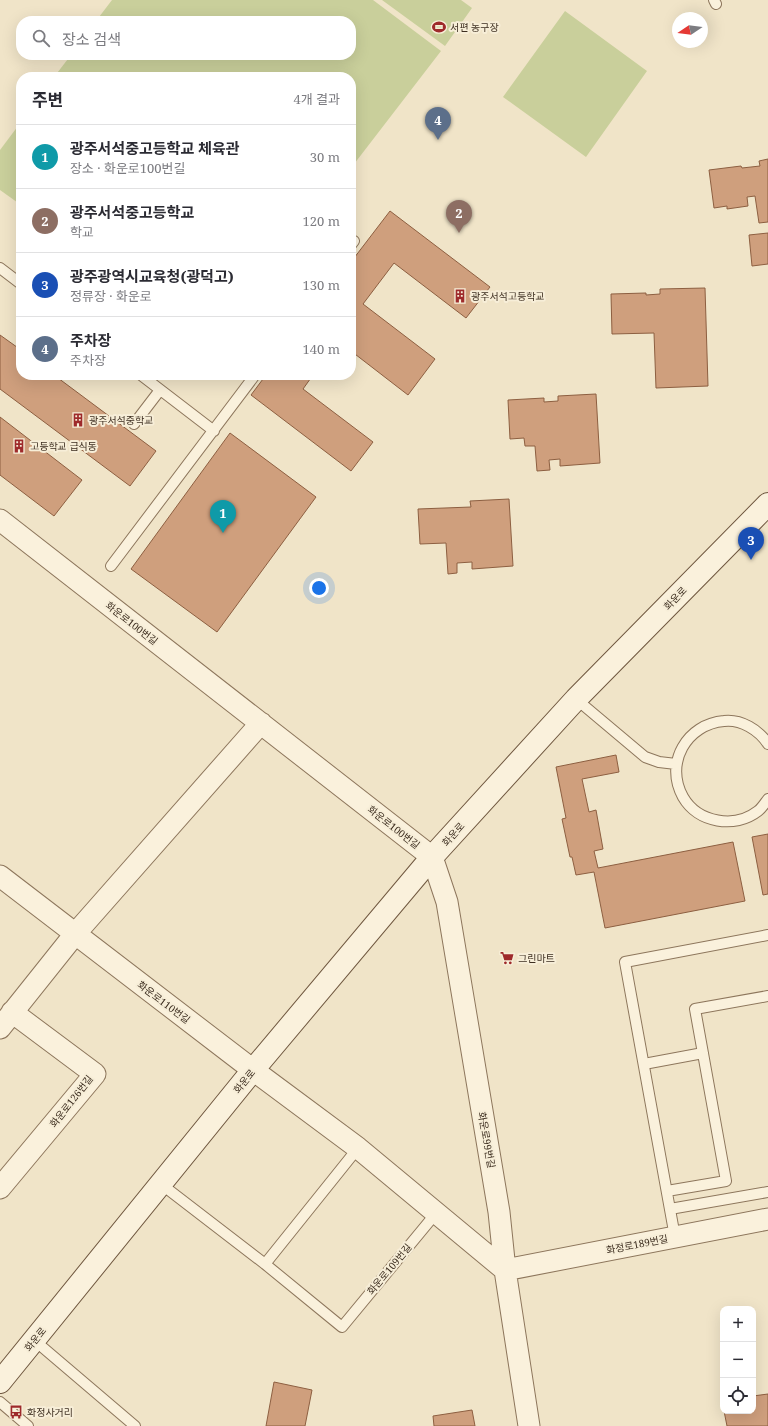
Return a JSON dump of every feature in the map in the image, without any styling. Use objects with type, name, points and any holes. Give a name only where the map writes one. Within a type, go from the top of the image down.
[{"type":"street","name":"화운로","points":[[0,1382],[253,1070],[432,857],[576,700],[768,504]]},
{"type":"street","name":"화운로100번길","points":[[1,524],[432,857]]},
{"type":"street","points":[[6,1020],[75,934],[261,724]]},
{"type":"street","name":"화운로99번길","points":[[432,857],[447,902],[500,1212],[505,1270],[529,1426]]},
{"type":"street","name":"화운로110번길","points":[[0,876],[253,1070]]},
{"type":"street","name":"화운로126번길","points":[[0,1188],[94,1074],[6,1020]]},
{"type":"street","points":[[253,1070],[358,1148],[437,1212],[505,1270]]},
{"type":"street","name":"화정로189번길","points":[[505,1270],[768,1219]]},
{"type":"lane","points":[[0,268],[16,280]]},
{"type":"lane","points":[[147,380],[214,430]]},
{"type":"lane","points":[[111,566],[251,380]]},
{"type":"lane","points":[[134,424],[160,390]]},
{"type":"lane","points":[[576,700],[645,757],[659,762],[676,764]]},
{"type":"lane","points":[[768,744],[754,729],[741,723],[726,721],[712,723],[699,729],[688,738],[680,751],[676,764],[677,782],[683,798],[695,810],[710,819],[726,822],[743,819],[758,810],[768,799]]},
{"type":"lane","points":[[675,1237],[625,962],[768,935]]},
{"type":"lane","points":[[667,1191],[726,1181],[695,1009],[768,996]]},
{"type":"lane","points":[[644,1064],[703,1053]]},
{"type":"lane","points":[[161,1184],[265,1264],[358,1148]]},
{"type":"lane","points":[[670,1209],[768,1192]]},
{"type":"lane","name":"화운로109번길","points":[[265,1264],[342,1327],[437,1212]]},
{"type":"lane","points":[[34,1340],[135,1426]]},
{"type":"lane","points":[[0,1402],[28,1426]]},
{"type":"green space","points":[[112,0],[373,0],[441,51],[356,162],[356,72],[58,72],[67,60],[356,60],[356,16],[100,16]]},
{"type":"green space","name":"서편 농구장","points":[[382,0],[461,0],[472,8],[445,46]]},
{"type":"green space","points":[[565,11],[647,71],[586,157],[503,97]]},
{"type":"green space","points":[[16,129],[16,201],[0,190],[0,150]]},
{"type":"building","points":[[768,159],[768,222],[759,223],[755,196],[747,197],[748,206],[727,209],[727,206],[714,208],[709,170],[741,166],[742,168],[760,166],[759,161]]},
{"type":"building","name":"광주서석고등학교","points":[[390,211],[490,287],[466,318],[394,263],[363,304],[435,359],[408,395],[356,355],[356,255]]},
{"type":"building","points":[[768,233],[768,264],[752,266],[749,235]]},
{"type":"building","points":[[705,288],[708,386],[656,388],[654,333],[612,334],[611,294],[646,293],[646,295],[660,294],[660,289]]},
{"type":"building","name":"광주서석중학교","points":[[0,335],[16,346],[16,380],[61,380],[156,451],[130,486],[0,389]]},
{"type":"building","points":[[262,380],[309,380],[303,389],[373,442],[351,471],[251,395]]},
{"type":"building","points":[[596,394],[600,463],[560,466],[560,459],[549,460],[550,470],[537,471],[535,446],[525,446],[524,438],[510,439],[508,400],[544,398],[544,402],[558,401],[558,396]]},
{"type":"building","name":"고등학교 급식동","points":[[0,417],[82,480],[54,516],[0,475]]},
{"type":"building","points":[[230,433],[316,497],[217,632],[131,569]]},
{"type":"building","points":[[509,499],[513,566],[472,569],[472,562],[457,563],[457,573],[448,574],[446,543],[420,544],[418,509],[471,507],[470,501]]},
{"type":"building","points":[[616,755],[619,772],[582,779],[589,812],[596,810],[603,849],[594,851],[598,868],[733,842],[745,901],[605,928],[594,872],[576,875],[572,857],[570,857],[562,819],[566,818],[556,767]]},
{"type":"building","points":[[768,834],[768,894],[763,895],[752,837]]},
{"type":"building","points":[[274,1382],[312,1390],[305,1426],[266,1426]]},
{"type":"building","points":[[768,1394],[768,1426],[727,1426],[725,1414],[756,1414],[756,1396]]},
{"type":"building","points":[[472,1410],[475,1426],[434,1426],[433,1416]]},
{"type":"place","name":"서편 농구장","points":[[439,27]]},
{"type":"place","name":"주차장","points":[[438,140]]},
{"type":"place","name":"광주서석중고등학교","points":[[459,233]]},
{"type":"place","name":"광주서석고등학교","points":[[460,296]]},
{"type":"place","name":"광주서석중학교","points":[[78,420]]},
{"type":"place","name":"고등학교 급식동","points":[[19,446]]},
{"type":"place","name":"광주서석중고등학교 체육관","points":[[223,533]]},
{"type":"place","name":"광주광역시교육청(광덕고)","points":[[751,560]]},
{"type":"place","name":"그린마트","points":[[507,958]]},
{"type":"place","name":"화정사거리","points":[[16,1412]]}]
